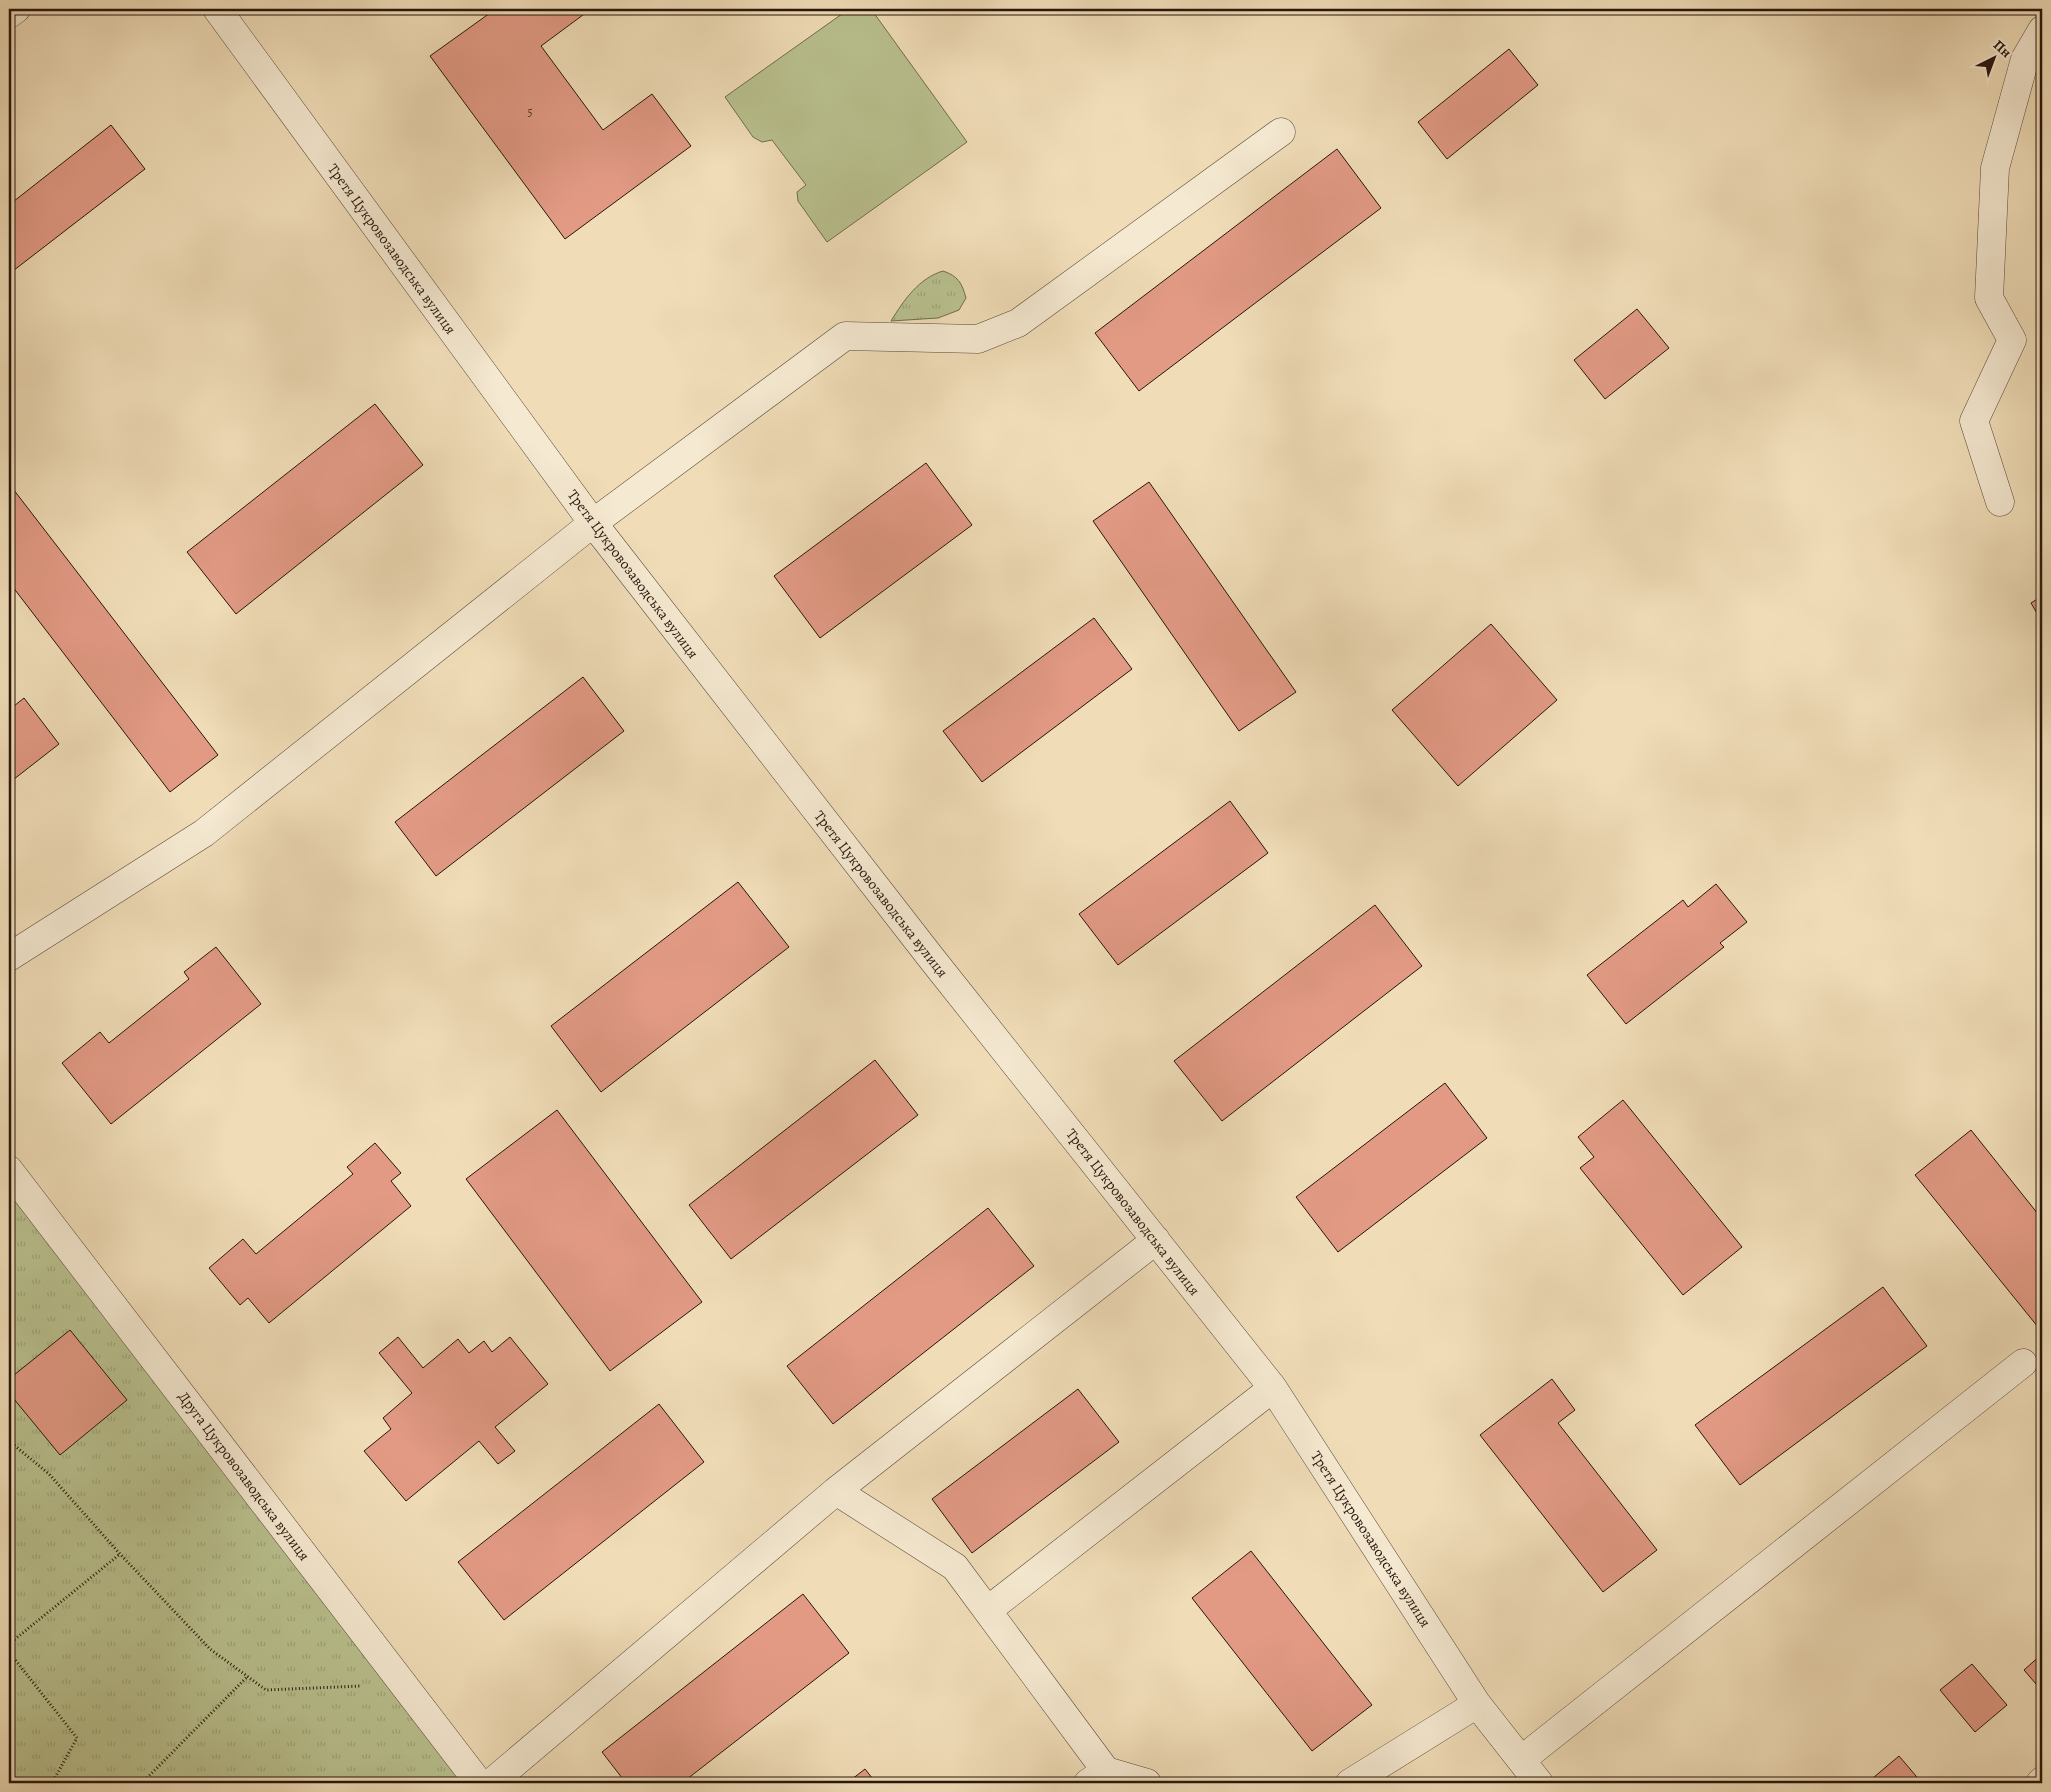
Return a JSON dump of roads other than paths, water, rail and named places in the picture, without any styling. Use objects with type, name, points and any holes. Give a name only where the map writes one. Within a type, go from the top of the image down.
[{"type":"street","points":[[9,14],[16,9]]},
{"type":"street","name":"Третя Цукровозаводська вулиця","points":[[217,9],[593,523],[902,921],[1273,1388],[1477,1704],[1539,1783]]},
{"type":"street","points":[[2000,502],[1974,421],[2012,340],[1989,298],[1994,168],[2025,59],[2042,30]]},
{"type":"street","points":[[9,957],[204,833],[593,523],[845,336],[978,339],[1018,323],[1281,132]]},
{"type":"street","name":"Друга Цукровозаводська вулиця","points":[[9,1170],[479,1783]]},
{"type":"street","points":[[491,1783],[836,1491],[1156,1240]]},
{"type":"street","points":[[1521,1760],[2023,1363]]},
{"type":"street","points":[[988,1610],[1273,1388]]},
{"type":"street","points":[[836,1491],[955,1567],[988,1610],[1097,1777],[1147,1783]]},
{"type":"street","points":[[1350,1783],[1477,1704]]}]
